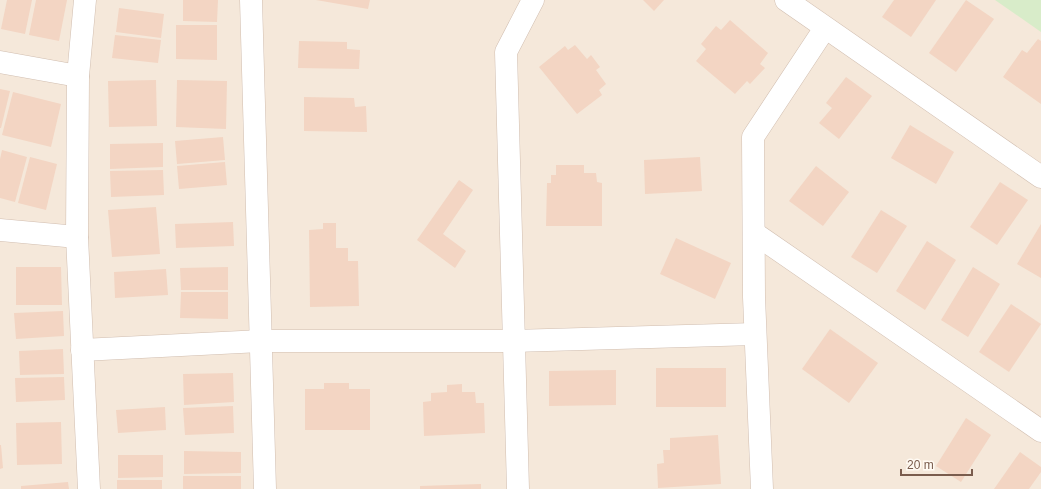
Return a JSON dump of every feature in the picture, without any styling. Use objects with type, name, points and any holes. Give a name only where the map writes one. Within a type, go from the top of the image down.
[{"type":"street","points":[[85,0],[78,76],[77,237],[89,489]]},
{"type":"street","points":[[252,0],[265,489]]},
{"type":"street","points":[[518,489],[506,52],[533,0]]},
{"type":"street","points":[[786,0],[1041,177]]},
{"type":"street","points":[[762,489],[755,334],[753,137],[825,28]]},
{"type":"street","points":[[0,62],[78,76]]},
{"type":"street","points":[[0,230],[77,237]]},
{"type":"street","points":[[754,233],[1041,431]]},
{"type":"street","points":[[82,350],[262,341],[513,341],[755,334]]},
{"type":"shaded area","points":[[0,0],[1041,0],[1041,489],[0,489]]},
{"type":"green space","points":[[995,0],[1041,0],[1041,32]]},
{"type":"building","points":[[7,0],[32,0],[25,34],[1,29]]},
{"type":"building","points":[[36,0],[67,0],[59,41],[29,35]]},
{"type":"building","points":[[183,0],[218,0],[217,22],[183,21]]},
{"type":"building","points":[[316,0],[370,0],[368,9]]},
{"type":"building","points":[[643,0],[664,0],[654,11]]},
{"type":"building","points":[[894,0],[936,0],[911,37],[882,17]]},
{"type":"building","points":[[966,0],[994,19],[956,72],[929,53]]},
{"type":"building","points":[[119,8],[164,14],[161,38],[116,32]]},
{"type":"building","points":[[730,20],[768,53],[760,64],[765,68],[750,84],[747,81],[735,94],[696,61],[706,49],[701,44],[716,26],[721,30]]},
{"type":"building","points":[[176,25],[217,25],[217,60],[176,59]]},
{"type":"building","points":[[115,35],[161,40],[158,63],[112,58]]},
{"type":"building","points":[[1038,39],[1041,41],[1041,104],[1003,77],[1022,50],[1027,53]]},
{"type":"building","points":[[299,41],[347,42],[347,49],[360,50],[359,69],[298,68]]},
{"type":"building","points":[[575,45],[587,59],[591,55],[600,67],[596,70],[606,84],[599,90],[602,95],[577,114],[539,67],[565,46],[568,50]]},
{"type":"building","points":[[846,77],[872,96],[839,139],[819,123],[832,108],[826,103]]},
{"type":"building","points":[[156,80],[157,126],[109,127],[108,81]]},
{"type":"building","points":[[177,80],[227,81],[226,129],[176,127]]},
{"type":"building","points":[[0,89],[10,91],[1,128],[0,128]]},
{"type":"building","points":[[13,92],[61,104],[51,147],[2,135]]},
{"type":"building","points":[[304,97],[354,98],[355,107],[366,106],[367,132],[304,131]]},
{"type":"building","points":[[910,125],[954,152],[936,184],[891,158]]},
{"type":"building","points":[[223,137],[225,160],[177,164],[175,141]]},
{"type":"building","points":[[163,143],[163,167],[110,169],[110,144]]},
{"type":"building","points":[[2,150],[27,157],[15,202],[0,198],[0,159]]},
{"type":"building","points":[[30,157],[57,164],[46,210],[18,203]]},
{"type":"building","points":[[700,157],[702,191],[645,194],[644,160]]},
{"type":"building","points":[[225,162],[227,185],[179,189],[177,166]]},
{"type":"building","points":[[556,165],[584,165],[584,173],[596,173],[597,182],[602,183],[602,226],[546,226],[547,183],[551,183],[551,175],[556,175]]},
{"type":"building","points":[[816,166],[849,192],[823,226],[789,201]]},
{"type":"building","points":[[163,170],[164,195],[111,197],[110,171]]},
{"type":"building","points":[[459,180],[473,190],[443,234],[466,251],[455,268],[417,240]]},
{"type":"building","points":[[1000,182],[1028,200],[997,245],[970,227]]},
{"type":"building","points":[[156,207],[160,254],[112,257],[108,210]]},
{"type":"building","points":[[881,210],[907,226],[877,273],[851,257]]},
{"type":"building","points":[[233,222],[234,246],[176,248],[175,224]]},
{"type":"building","points":[[323,223],[336,223],[336,248],[348,248],[348,261],[358,261],[359,306],[310,307],[309,230],[323,229]]},
{"type":"building","points":[[1041,224],[1041,278],[1017,264]]},
{"type":"building","points":[[676,238],[731,263],[715,299],[660,274]]},
{"type":"building","points":[[927,241],[956,260],[925,310],[896,291]]},
{"type":"building","points":[[16,267],[61,267],[62,305],[16,305]]},
{"type":"building","points":[[228,267],[228,290],[181,290],[180,268]]},
{"type":"building","points":[[973,267],[1000,284],[968,337],[941,320]]},
{"type":"building","points":[[166,269],[168,295],[115,298],[114,272]]},
{"type":"building","points":[[181,292],[228,292],[228,319],[180,318]]},
{"type":"building","points":[[1011,304],[1041,324],[1009,372],[979,352]]},
{"type":"building","points":[[63,311],[64,336],[16,339],[14,313]]},
{"type":"building","points":[[830,329],[878,363],[849,403],[802,369]]},
{"type":"building","points":[[63,349],[64,374],[20,375],[19,351]]},
{"type":"building","points":[[656,368],[726,368],[726,407],[656,407]]},
{"type":"building","points":[[616,370],[616,405],[549,406],[549,371]]},
{"type":"building","points":[[233,373],[234,402],[184,405],[183,374]]},
{"type":"building","points":[[64,377],[65,400],[16,402],[15,378]]},
{"type":"building","points":[[324,383],[349,383],[349,389],[370,389],[370,430],[305,430],[305,389],[324,389]]},
{"type":"building","points":[[462,384],[462,392],[475,392],[476,403],[484,403],[485,433],[424,436],[423,402],[431,401],[431,393],[447,392],[447,385]]},
{"type":"building","points":[[233,406],[234,433],[185,435],[183,408]]},
{"type":"building","points":[[165,407],[166,430],[118,433],[116,410]]},
{"type":"building","points":[[966,418],[991,435],[961,482],[936,466]]},
{"type":"building","points":[[61,422],[62,464],[17,465],[16,423]]},
{"type":"building","points":[[718,435],[721,484],[658,488],[657,464],[664,463],[663,450],[670,450],[670,438]]},
{"type":"building","points":[[0,445],[3,468],[0,469]]},
{"type":"building","points":[[184,451],[241,452],[241,473],[184,474]]},
{"type":"building","points":[[1020,452],[1041,467],[1041,472],[1029,489],[994,489]]},
{"type":"building","points":[[118,455],[163,455],[163,477],[118,478]]},
{"type":"building","points":[[183,476],[241,476],[241,489],[183,489]]},
{"type":"building","points":[[117,480],[162,480],[162,489],[117,489]]},
{"type":"building","points":[[68,482],[69,489],[21,489],[21,486]]},
{"type":"building","points":[[481,484],[481,489],[420,489],[420,486]]}]
